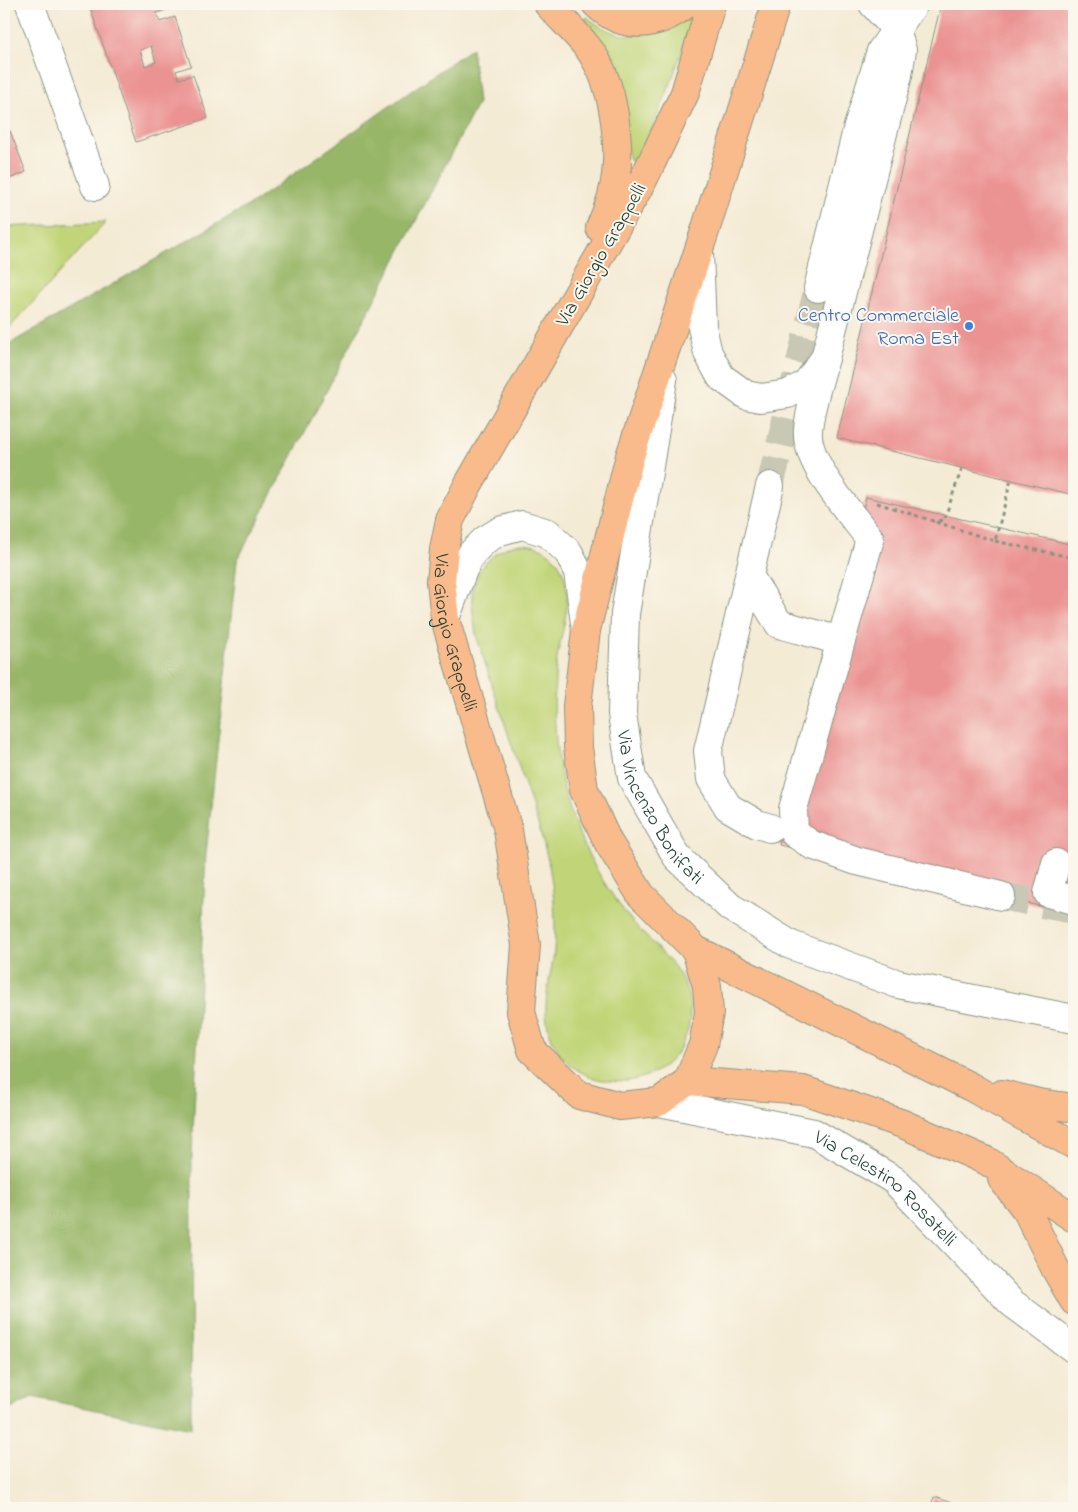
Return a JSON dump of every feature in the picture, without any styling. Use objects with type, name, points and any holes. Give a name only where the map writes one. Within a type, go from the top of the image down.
[{"type":"main road","points":[[596,4],[616,19],[629,22],[644,22],[672,15],[686,4]]},
{"type":"main road","name":"Via Giorgio Grappelli","points":[[658,1102],[620,1106],[579,1095],[532,1050],[521,1012],[526,945],[508,830],[445,619],[441,582],[444,549],[450,520],[468,485],[643,180],[685,93],[711,4]]},
{"type":"main road","points":[[776,4],[630,456],[586,630],[578,706],[578,747],[584,790],[608,842],[641,895],[696,950],[971,1087],[1074,1145]]},
{"type":"main road","points":[[555,11],[593,54],[603,75],[615,116],[616,166],[612,196],[574,299]]},
{"type":"main road","points":[[658,1102],[688,1081],[704,1045],[709,1014],[707,986],[696,950]]},
{"type":"main road","points":[[688,1081],[803,1090],[903,1124],[987,1161],[1074,1218]]},
{"type":"main road","points":[[971,1087],[1039,1103],[1074,1108]]},
{"type":"main road","points":[[987,1161],[1027,1211],[1074,1301]]},
{"type":"street","points":[[30,4],[95,186]]},
{"type":"street","points":[[873,4],[896,29],[902,50],[898,75],[808,431],[812,455],[826,479],[870,538],[793,809],[794,833],[812,845],[857,861],[1001,896]]},
{"type":"street","points":[[818,288],[857,130],[881,51],[914,4]]},
{"type":"street","points":[[698,250],[702,327],[708,353],[720,377],[746,394],[761,398],[788,394],[806,384],[825,358]]},
{"type":"street","name":"Via Vincenzo Bonifati","points":[[672,329],[625,614],[622,714],[632,778],[676,857],[730,907],[791,945],[898,984],[1071,1017]]},
{"type":"street","points":[[770,486],[708,751],[710,779],[728,807],[757,824],[770,828]]},
{"type":"street","points":[[445,619],[463,570],[472,553],[485,540],[500,531],[522,526],[548,533],[569,553],[578,572],[586,630]]},
{"type":"street","points":[[749,576],[780,624],[830,638]]},
{"type":"street","points":[[1056,863],[1048,893],[1074,900]]},
{"type":"street","name":"Via Celestino Rosatelli","points":[[658,1102],[814,1133],[894,1180],[1012,1303],[1074,1349]]},
{"type":"path","points":[[934,520],[944,520],[962,468]]},
{"type":"path","points":[[995,541],[1012,480]]},
{"type":"path","points":[[870,500],[995,541],[1074,558]]},
{"type":"green space","points":[[686,15],[693,18],[672,80],[638,164],[629,160],[603,48],[583,21],[587,17],[609,31],[634,35],[652,30]]},
{"type":"green space","points":[[472,48],[478,103],[237,561],[206,854],[192,1154],[191,1429],[32,1397],[4,1413],[4,347],[251,204]]},
{"type":"green space","points":[[106,222],[4,334],[4,227]]},
{"type":"green space","points":[[520,544],[532,545],[551,555],[559,564],[567,589],[566,614],[556,666],[554,712],[561,777],[571,813],[585,848],[616,901],[675,968],[686,987],[689,999],[690,1013],[684,1040],[670,1060],[651,1074],[627,1081],[603,1080],[580,1072],[562,1056],[549,1031],[547,1021],[546,1001],[555,933],[555,914],[549,865],[476,634],[472,604],[473,587],[479,571],[490,558],[504,548]]},
{"type":"building","points":[[89,4],[171,4],[172,8],[156,13],[160,22],[175,17],[191,66],[176,71],[179,79],[193,75],[208,118],[136,142]],"holes":[[[151,46],[156,62],[145,66],[140,50]]]},
{"type":"building","name":"Centro Commerciale Roma Est","points":[[941,4],[1074,4],[1074,495],[837,438]]},
{"type":"building","points":[[10,131],[26,172],[4,181],[4,134]]},
{"type":"building","points":[[866,497],[1074,545],[1074,914],[779,845]]},
{"type":"building","points":[[934,1497],[966,1508],[930,1508]]},
{"type":"tunnel","points":[[770,486],[818,288]]},
{"type":"tunnel","points":[[1001,896],[1074,910]]},
{"type":"place","name":"Centro Commerciale Roma Est","points":[[969,326]]}]
